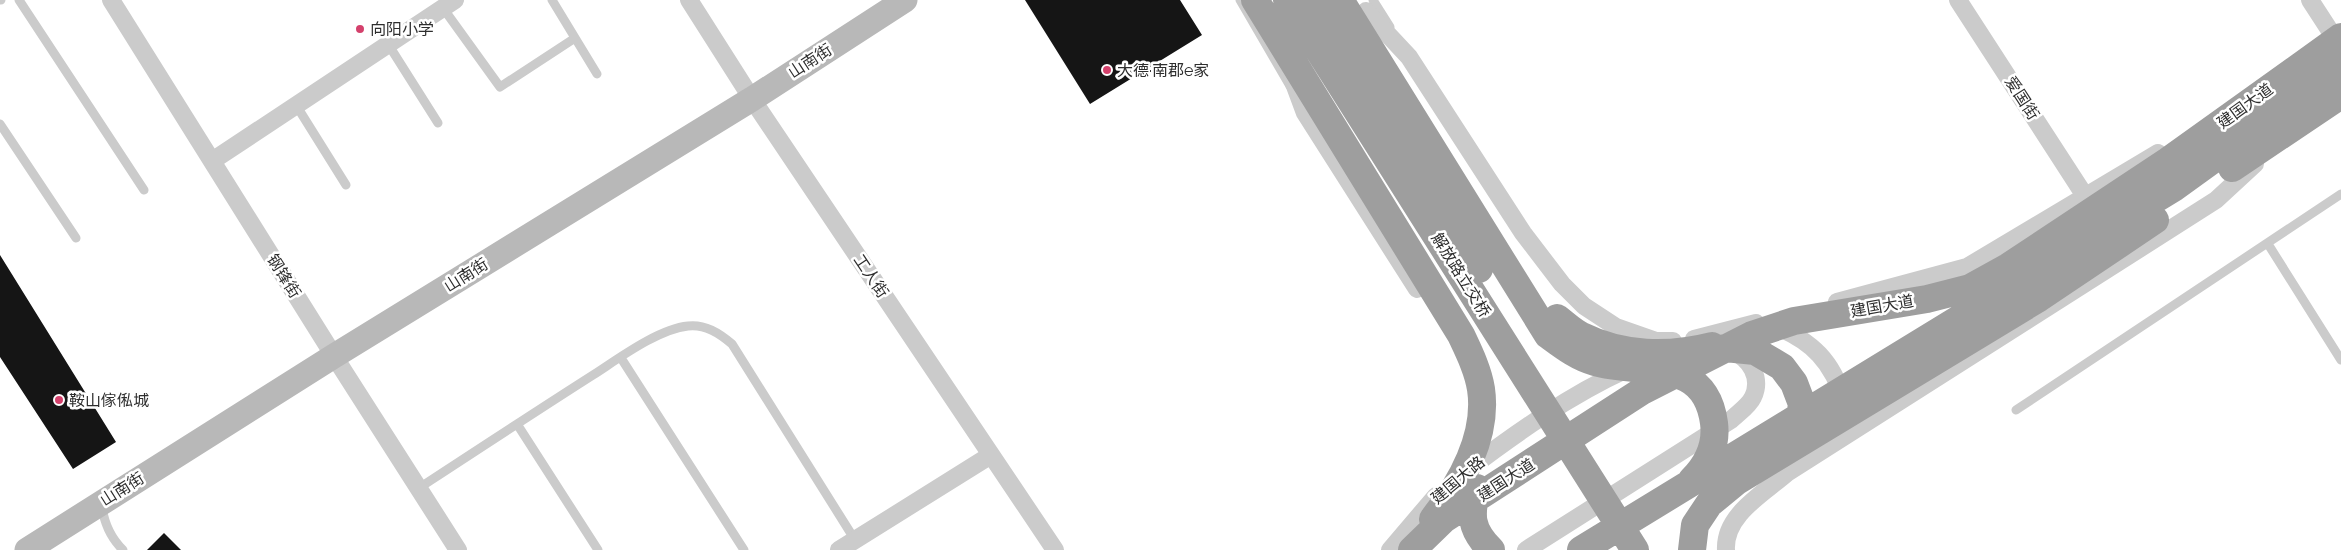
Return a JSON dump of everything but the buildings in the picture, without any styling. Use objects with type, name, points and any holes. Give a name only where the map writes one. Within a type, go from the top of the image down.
[{"type":"highway","points":[[1255,0],[1461,335],[1474,362],[1481,390],[1480,416],[1475,445],[1462,479],[1400,549]]},
{"type":"highway","points":[[1270,0],[1478,330],[1491,356],[1498,389],[1497,403],[1495,419],[1472,509],[1472,519],[1478,532],[1491,550]]},
{"type":"highway","name":"解放路立交桥","points":[[1287,0],[1635,550]]},
{"type":"highway","name":"解放路立交桥","points":[[1317,0],[1505,312],[1654,550]]},
{"type":"highway","points":[[1340,0],[1548,336],[1573,353],[1595,362],[1670,371],[1690,379],[1708,396],[1716,435],[1706,466],[1684,489]]},
{"type":"highway","points":[[1366,4],[1408,68],[1550,313],[1581,336],[1613,348],[1651,354],[1697,350],[1757,328]]},
{"type":"highway","name":"建国大道","points":[[1400,549],[1433,515],[1642,391],[1724,348],[1757,328],[1926,298],[1970,288],[2008,267],[2168,162],[2339,39]]},
{"type":"highway","name":"建国大道","points":[[1581,550],[1684,489],[2175,187],[2341,67]]},
{"type":"highway","points":[[1692,550],[1695,525],[1709,504],[1737,482],[2039,298],[2341,95]]},
{"type":"highway","points":[[1724,348],[1755,351],[1782,367],[1794,382],[1802,404],[1798,436],[1786,452]]},
{"type":"highway","points":[[1423,550],[1433,515]]},
{"type":"main road","name":"山南街","points":[[27,550],[334,356],[752,99],[905,0]]},
{"type":"street","name":"钢锋街","points":[[111,0],[458,550]]},
{"type":"street","name":"工人街","points":[[689,0],[752,99],[1055,550]]},
{"type":"street","name":"爱国街","points":[[1958,0],[2085,196]]},
{"type":"street","points":[[2310,0],[2339,39]]},
{"type":"street","points":[[212,161],[449,4]]},
{"type":"street","points":[[1278,40],[1305,113],[1448,338],[1465,373],[1472,405],[1471,428],[1466,452],[1451,483]]},
{"type":"street","points":[[1408,68],[1523,233],[1562,284],[1578,300],[1616,327],[1656,341],[1691,340],[1757,328],[1967,267],[2266,91]]},
{"type":"street","points":[[1726,550],[1725,537],[1735,517],[1788,473],[2216,200],[2298,124]]},
{"type":"street","points":[[1757,328],[1795,335],[1813,347],[1832,370],[1846,412],[1840,435],[1832,446]]},
{"type":"street","points":[[1526,550],[1731,420],[1746,407],[1753,397],[1756,386],[1755,373],[1750,362],[1730,350],[1691,340]]},
{"type":"street","name":"建国大路","points":[[1433,515],[1440,491],[1511,438],[1605,379],[1691,340]]},
{"type":"street","points":[[839,550],[991,455]]},
{"type":"street","points":[[1429,550],[1424,545],[1422,523],[1433,515]]},
{"type":"lane","points":[[19,0],[144,190]]},
{"type":"lane","points":[[552,0],[597,74]]},
{"type":"lane","points":[[1240,0],[1305,113]]},
{"type":"lane","points":[[449,4],[500,87],[575,38]]},
{"type":"lane","points":[[388,44],[438,123]]},
{"type":"lane","points":[[296,105],[346,185]]},
{"type":"lane","points":[[0,124],[76,238]]},
{"type":"lane","points":[[2016,410],[2341,194]]},
{"type":"lane","points":[[2268,244],[2341,360]]},
{"type":"lane","points":[[420,488],[621,358],[663,335],[685,326],[699,326],[722,335],[732,344],[855,540]]},
{"type":"lane","points":[[621,358],[744,550]]},
{"type":"lane","points":[[517,424],[598,550]]},
{"type":"lane","points":[[102,502],[104,520],[114,541],[122,550]]},
{"type":"place","name":"向阳小学","points":[[360,29]]},
{"type":"place","name":"大德·南郡e家","points":[[1107,70]]},
{"type":"place","name":"鞍山傢俬城","points":[[59,400]]}]
